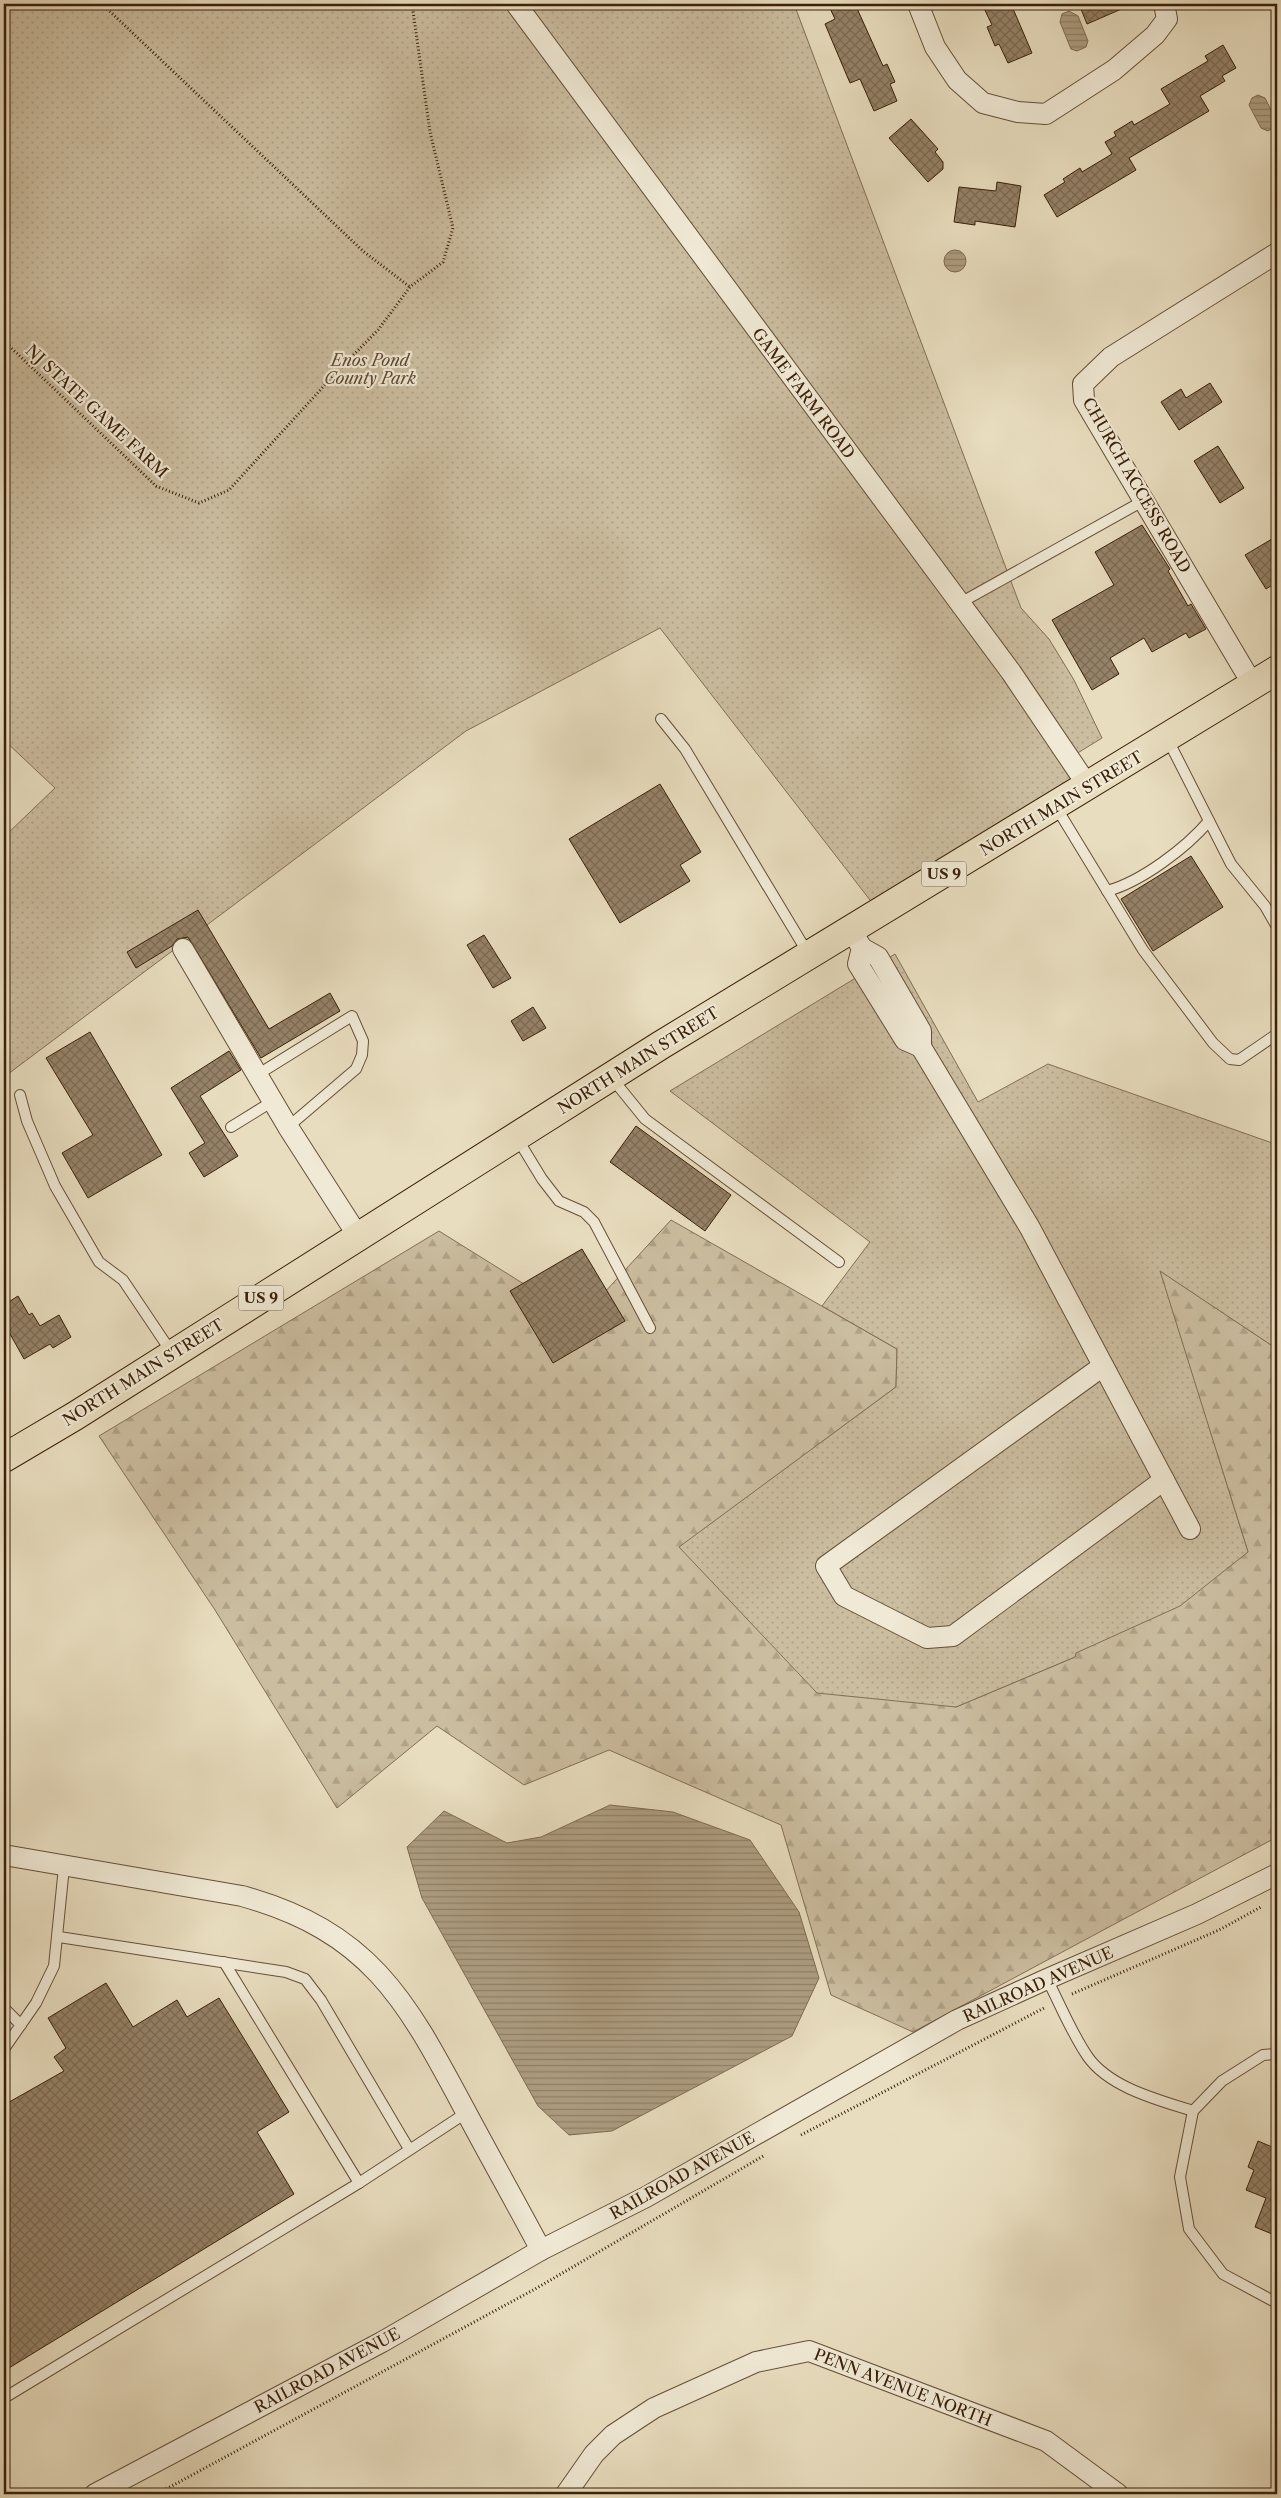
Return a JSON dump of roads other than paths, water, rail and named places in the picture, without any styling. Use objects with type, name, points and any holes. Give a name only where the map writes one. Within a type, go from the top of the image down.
[{"type":"highway","name":"NORTH MAIN STREET","points":[[4,1458],[809,955],[856,939],[1056,806],[1277,670]]},
{"type":"street","name":"GAME FARM ROAD","points":[[516,4],[1011,672],[1088,786]]},
{"type":"street","points":[[918,4],[935,47],[957,80],[984,103],[1018,112],[1046,114],[1114,70],[1155,35],[1167,18],[1164,4]]},
{"type":"street","name":"CHURCH ACCESS ROAD","points":[[1253,685],[1084,400],[1083,384],[1111,357],[1277,253]]},
{"type":"street","points":[[856,939],[858,964],[905,1040],[921,1047],[1030,1228],[1190,1529]]},
{"type":"street","points":[[184,949],[288,1127],[358,1236]]},
{"type":"street","points":[[1103,1366],[826,1566],[844,1596],[927,1638],[953,1636],[1164,1480]]},
{"type":"street","points":[[4,1855],[64,1867],[242,1896],[273,1905],[303,1918],[333,1935],[360,1955],[383,1977],[405,2005],[427,2039],[541,2250]]},
{"type":"street","name":"RAILROAD AVENUE","points":[[95,2494],[382,2342],[541,2250],[646,2197],[957,2020],[1046,1979],[1198,1914],[1277,1874]]},
{"type":"street","name":"PENN AVENUE NORTH","points":[[566,2494],[594,2454],[613,2435],[654,2408],[756,2362],[809,2351],[1046,2441],[1118,2494]]},
{"type":"lane","points":[[960,603],[1143,501]]},
{"type":"lane","points":[[661,719],[684,749],[809,955]]},
{"type":"lane","points":[[1168,738],[1231,864],[1265,906],[1277,927]]},
{"type":"lane","points":[[1056,806],[1143,950],[1213,1043],[1230,1059],[1239,1060],[1277,1034]]},
{"type":"lane","points":[[1107,890],[1122,887],[1137,878],[1196,836],[1209,821]]},
{"type":"lane","points":[[257,1075],[352,1016],[363,1041],[362,1055],[356,1069],[288,1127]]},
{"type":"lane","points":[[611,1077],[645,1119],[839,1262]]},
{"type":"lane","points":[[20,1095],[27,1121],[54,1186],[99,1262],[123,1280],[173,1354]]},
{"type":"lane","points":[[231,1127],[273,1101]]},
{"type":"lane","points":[[516,1137],[542,1180],[559,1201],[584,1212],[594,1222],[650,1328]]},
{"type":"lane","points":[[4,2050],[36,2003],[54,1966],[59,1937],[64,1867]]},
{"type":"lane","points":[[59,1937],[286,1972],[305,1979],[321,2000],[408,2149]]},
{"type":"lane","points":[[224,1962],[359,2183]]},
{"type":"lane","points":[[1046,1979],[1089,2058],[1107,2074],[1134,2092],[1193,2110]]},
{"type":"lane","points":[[4,2008],[21,2025]]},
{"type":"lane","points":[[1277,2054],[1263,2055],[1222,2081],[1193,2110],[1180,2177],[1189,2229],[1223,2274],[1277,2303]]},
{"type":"lane","points":[[4,2398],[359,2183],[408,2149],[466,2113]]},
{"type":"park label","name":"Enos Pond County Park","points":[[370,369]]}]
